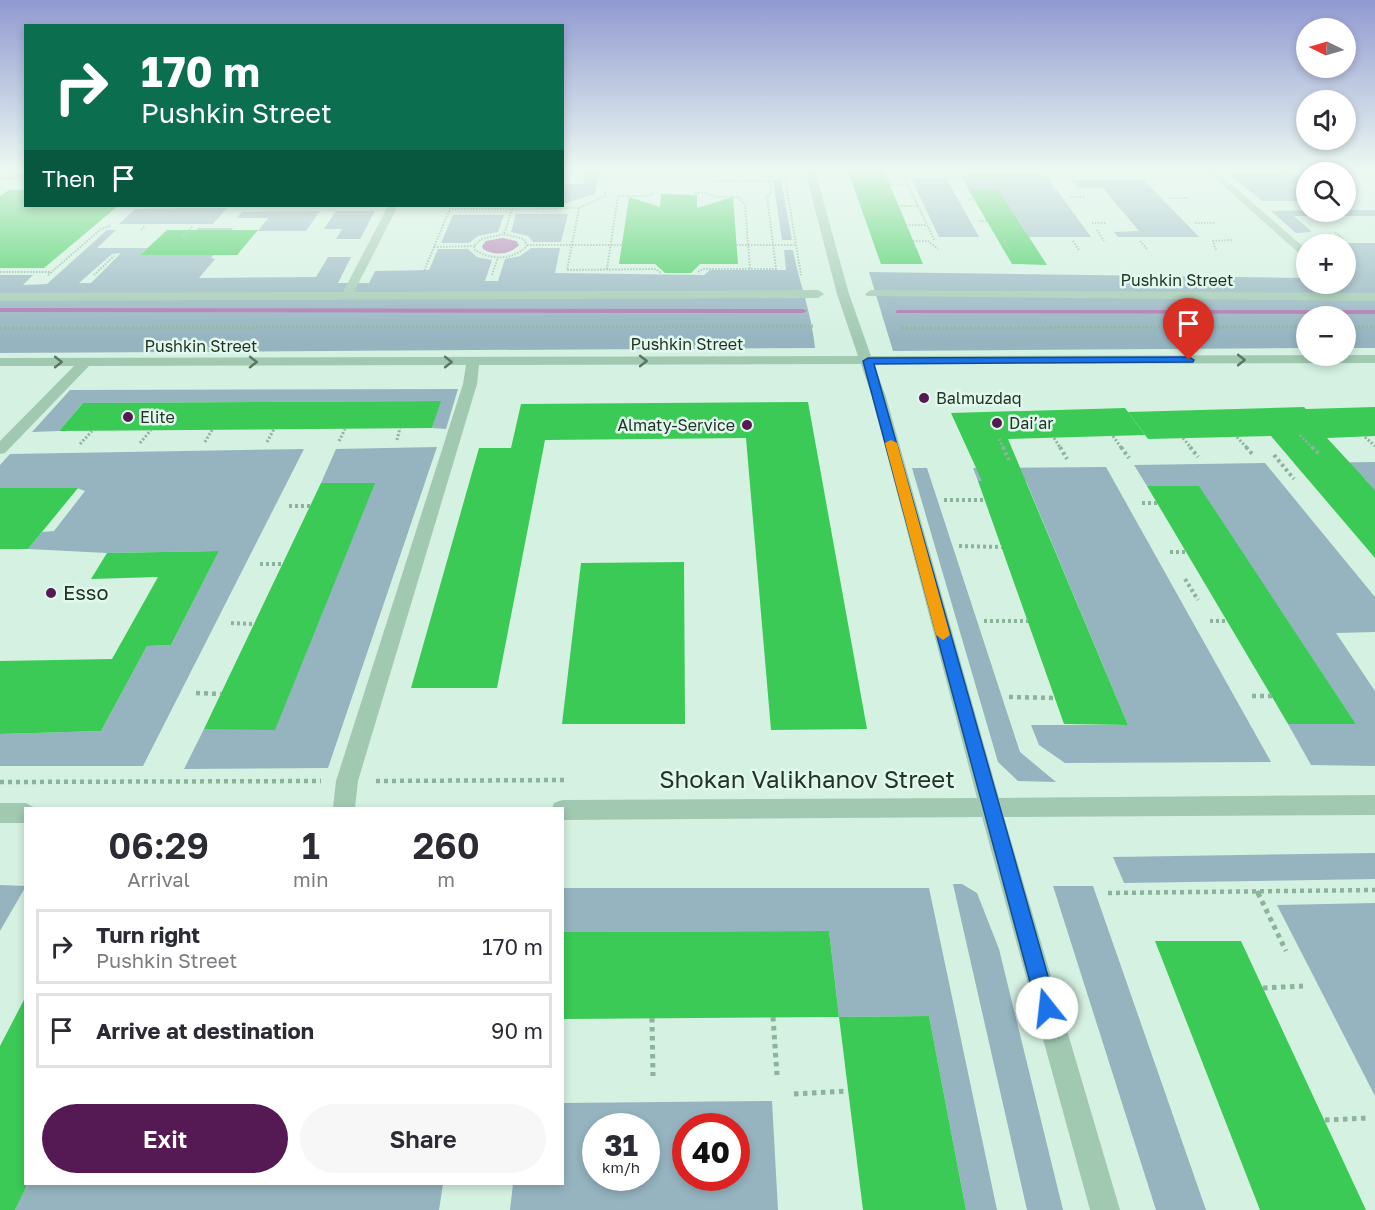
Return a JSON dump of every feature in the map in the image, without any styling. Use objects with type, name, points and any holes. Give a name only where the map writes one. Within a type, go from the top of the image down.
[{"type":"street","points":[[346,297],[382,227]]},
{"type":"street","points":[[825,227],[843,294],[868,361],[990,806],[1105,1210]]},
{"type":"street","points":[[1276,227],[1296,245]]},
{"type":"street","points":[[0,297],[818,294]]},
{"type":"street","name":"Pushkin Street","points":[[871,294],[1375,297]]},
{"type":"street","points":[[1353,294],[1356,297]]},
{"type":"street","name":"Pushkin Street","points":[[0,362],[1375,359]]},
{"type":"street","points":[[0,450],[85,362]]},
{"type":"street","points":[[344,807],[347,781],[466,395],[473,362]]},
{"type":"street","name":"Shokan Valikhanov Street","points":[[564,810],[1375,805]]},
{"type":"street","points":[[0,813],[24,813]]},
{"type":"path","points":[[23,297],[106,227]]},
{"type":"path","points":[[183,237],[193,227]]},
{"type":"path","points":[[413,296],[442,227]]},
{"type":"path","points":[[504,234],[506,227]]},
{"type":"path","points":[[575,227],[567,270],[656,269],[662,274]]},
{"type":"path","points":[[607,269],[614,227]]},
{"type":"path","points":[[747,227],[750,269]]},
{"type":"path","points":[[696,273],[703,268],[776,269],[770,227]]},
{"type":"path","points":[[793,227],[805,294]]},
{"type":"path","points":[[928,227],[935,241]]},
{"type":"path","points":[[1097,230],[1104,241]]},
{"type":"path","points":[[434,247],[474,246],[481,239],[504,234],[519,236],[527,245]]},
{"type":"path","points":[[1216,250],[1213,241],[1233,240]]},
{"type":"path","points":[[913,241],[928,241],[938,249]]},
{"type":"path","points":[[1004,241],[1009,249]]},
{"type":"path","points":[[1073,241],[1079,250]]},
{"type":"path","points":[[1140,241],[1148,250]]},
{"type":"path","points":[[474,246],[478,253],[502,257],[519,253],[527,245],[622,245]]},
{"type":"path","points":[[736,245],[796,245]]},
{"type":"path","points":[[0,272],[52,272]]},
{"type":"path","points":[[0,328],[813,326]]},
{"type":"path","points":[[902,328],[1296,327]]},
{"type":"path","points":[[1356,327],[1375,327]]},
{"type":"path","points":[[398,440],[400,428]]},
{"type":"path","points":[[267,442],[274,429]]},
{"type":"path","points":[[339,441],[345,429]]},
{"type":"path","points":[[140,443],[151,430]]},
{"type":"path","points":[[206,442],[212,430]]},
{"type":"path","points":[[80,444],[92,431]]},
{"type":"path","points":[[1300,435],[1319,454]]},
{"type":"path","points":[[1113,436],[1129,458]]},
{"type":"path","points":[[1237,437],[1253,456]]},
{"type":"path","points":[[1365,437],[1375,446]]},
{"type":"path","points":[[1054,438],[1067,459]]},
{"type":"path","points":[[1183,438],[1198,457]]},
{"type":"path","points":[[999,440],[1009,460]]},
{"type":"path","points":[[1274,455],[1294,479]]},
{"type":"path","points":[[944,500],[984,500]]},
{"type":"path","points":[[1142,503],[1157,503]]},
{"type":"path","points":[[289,506],[310,506]]},
{"type":"path","points":[[959,546],[1002,548]]},
{"type":"path","points":[[1170,552],[1187,552]]},
{"type":"path","points":[[260,564],[283,564]]},
{"type":"path","points":[[1185,579],[1198,600]]},
{"type":"path","points":[[984,621],[1028,621]]},
{"type":"path","points":[[1210,621],[1227,621]]},
{"type":"path","points":[[231,623],[254,624]]},
{"type":"path","points":[[196,693],[221,694]]},
{"type":"path","points":[[1252,696],[1272,696]]},
{"type":"path","points":[[1009,697],[1055,698]]},
{"type":"path","points":[[0,782],[570,780]]},
{"type":"path","points":[[1108,893],[1375,890]]},
{"type":"path","points":[[1257,891],[1286,951]]},
{"type":"path","points":[[1263,988],[1303,986]]},
{"type":"path","points":[[773,1017],[777,1075]]},
{"type":"path","points":[[652,1018],[653,1076]]},
{"type":"path","points":[[794,1094],[848,1091]]},
{"type":"path","points":[[1325,1120],[1369,1118]]},
{"type":"shaded area","points":[[261,227],[308,227],[306,231],[258,231]]},
{"type":"shaded area","points":[[366,227],[360,239],[336,239],[342,229],[324,229]]},
{"type":"shaded area","points":[[448,227],[500,227],[498,232],[478,236],[469,243],[441,243]]},
{"type":"shaded area","points":[[512,227],[565,227],[561,242],[533,242],[528,236],[511,232]]},
{"type":"shaded area","points":[[780,227],[790,227],[792,240],[782,240]]},
{"type":"shaded area","points":[[934,227],[974,227],[979,237],[939,237]]},
{"type":"shaded area","points":[[1023,227],[1084,227],[1091,237],[997,237],[1026,232]]},
{"type":"shaded area","points":[[1136,227],[1190,227],[1199,237],[1118,237],[1114,232],[1139,231]]},
{"type":"shaded area","points":[[1290,227],[1307,227],[1312,232],[1296,233]]},
{"type":"shaded area","points":[[198,228],[233,228],[211,258],[215,259],[199,278],[316,277],[328,257],[351,257],[338,283],[369,283],[375,271],[429,270],[438,249],[468,249],[477,257],[492,260],[485,281],[498,281],[505,259],[520,256],[531,248],[560,248],[555,273],[704,275],[710,270],[786,270],[784,250],[793,250],[815,348],[0,353],[0,275],[33,275],[23,285],[47,284],[107,230],[116,230],[97,248],[147,248],[141,254],[189,237]],"holes":[[[121,253],[91,283],[79,283],[112,254]]]},
{"type":"shaded area","points":[[502,238],[516,241],[519,245],[511,251],[502,253],[492,253],[483,249],[482,246],[486,241]]},
{"type":"shaded area","points":[[1356,243],[1375,243],[1375,348],[1356,348],[1356,306],[1296,306],[1296,348],[893,351],[869,272],[1296,278],[1296,294],[1356,294]]},
{"type":"shaded area","points":[[458,389],[446,429],[432,428],[440,401],[83,403],[59,431],[32,432],[70,390]]},
{"type":"shaded area","points":[[437,447],[328,768],[184,769],[204,729],[275,729],[374,483],[321,483],[336,449]]},
{"type":"shaded area","points":[[304,449],[143,766],[0,766],[0,734],[101,731],[147,646],[171,645],[219,551],[107,553],[28,549],[42,532],[54,531],[85,491],[77,488],[0,488],[0,465],[10,454]]},
{"type":"shaded area","points":[[1375,462],[1375,490],[1365,479],[1309,480],[1294,463]]},
{"type":"shaded area","points":[[1265,463],[1375,597],[1375,632],[1336,633],[1375,691],[1375,766],[1311,765],[1288,724],[1356,724],[1199,487],[1147,486],[1134,465]]},
{"type":"shaded area","points":[[1106,467],[1271,762],[1065,763],[1039,745],[1031,725],[1128,725],[1026,481],[978,481],[973,468]]},
{"type":"shaded area","points":[[912,468],[927,468],[1020,752],[1056,782],[1018,781],[998,762]]},
{"type":"shaded area","points":[[1375,853],[1375,879],[1124,883],[1113,857]]},
{"type":"shaded area","points":[[953,884],[962,884],[977,893],[999,949],[1063,1210],[1027,1210]]},
{"type":"shaded area","points":[[0,885],[24,886],[24,889],[0,931]]},
{"type":"shaded area","points":[[1053,886],[1093,886],[1206,1210],[1156,1210]]},
{"type":"shaded area","points":[[564,888],[929,888],[997,1210],[966,1210],[929,1016],[839,1017],[829,931],[564,932]]},
{"type":"shaded area","points":[[1375,903],[1375,1096],[1277,905]]},
{"type":"shaded area","points":[[772,1101],[778,1210],[510,1210],[513,1185],[564,1185],[564,1103]]},
{"type":"shaded area","points":[[27,1185],[443,1185],[439,1210],[15,1210]]},
{"type":"building","points":[[0,227],[92,227],[44,268],[0,268]]},
{"type":"building","points":[[624,227],[735,227],[738,264],[700,264],[691,273],[665,273],[655,264],[619,264]]},
{"type":"building","points":[[868,227],[908,227],[923,264],[881,264]]},
{"type":"building","points":[[991,227],[1023,227],[1047,265],[1012,264]]},
{"type":"building","points":[[167,230],[258,230],[237,255],[140,255]]},
{"type":"building","points":[[441,401],[432,428],[59,431],[83,403]]},
{"type":"building","points":[[808,402],[867,729],[771,730],[746,438],[545,440],[497,688],[411,688],[479,448],[511,448],[521,404]]},
{"type":"building","points":[[1304,407],[1306,409],[1375,407],[1375,436],[1327,438],[1375,490],[1375,558],[1271,436],[1148,439],[1128,412]]},
{"type":"building","points":[[1125,408],[1145,435],[1008,439],[1128,725],[1064,724],[978,481],[982,481],[951,413]]},
{"type":"building","points":[[321,483],[375,483],[275,730],[204,729]]},
{"type":"building","points":[[1147,486],[1199,486],[1356,724],[1288,724]]},
{"type":"building","points":[[0,488],[78,488],[28,549],[0,549]]},
{"type":"building","points":[[219,551],[171,645],[147,646],[101,731],[0,734],[0,661],[112,659],[158,577],[91,579],[107,553]]},
{"type":"building","points":[[684,562],[685,724],[562,724],[581,563]]},
{"type":"building","points":[[829,931],[839,1017],[564,1019],[564,932]]},
{"type":"building","points":[[1155,941],[1241,941],[1366,1210],[1260,1210]]},
{"type":"building","points":[[24,1000],[24,1185],[26,1187],[15,1210],[0,1210],[0,1046]]},
{"type":"building","points":[[929,1016],[966,1210],[863,1210],[839,1017]]},
{"type":"waterway","points":[[0,310],[803,311]]},
{"type":"waterway","points":[[898,312],[1375,312]]},
{"type":"slow traffic","points":[[891,443],[943,635]]},
{"type":"place","name":"Balmuzdaq","points":[[924,398]]},
{"type":"place","name":"Elite","points":[[128,417]]},
{"type":"place","name":"Dai’ar","points":[[997,423]]},
{"type":"place","name":"Almaty-Service","points":[[747,425]]},
{"type":"place","name":"Esso","points":[[51,593]]},
{"type":"route","points":[[1047,1008],[868,361],[1189,360]]}]
